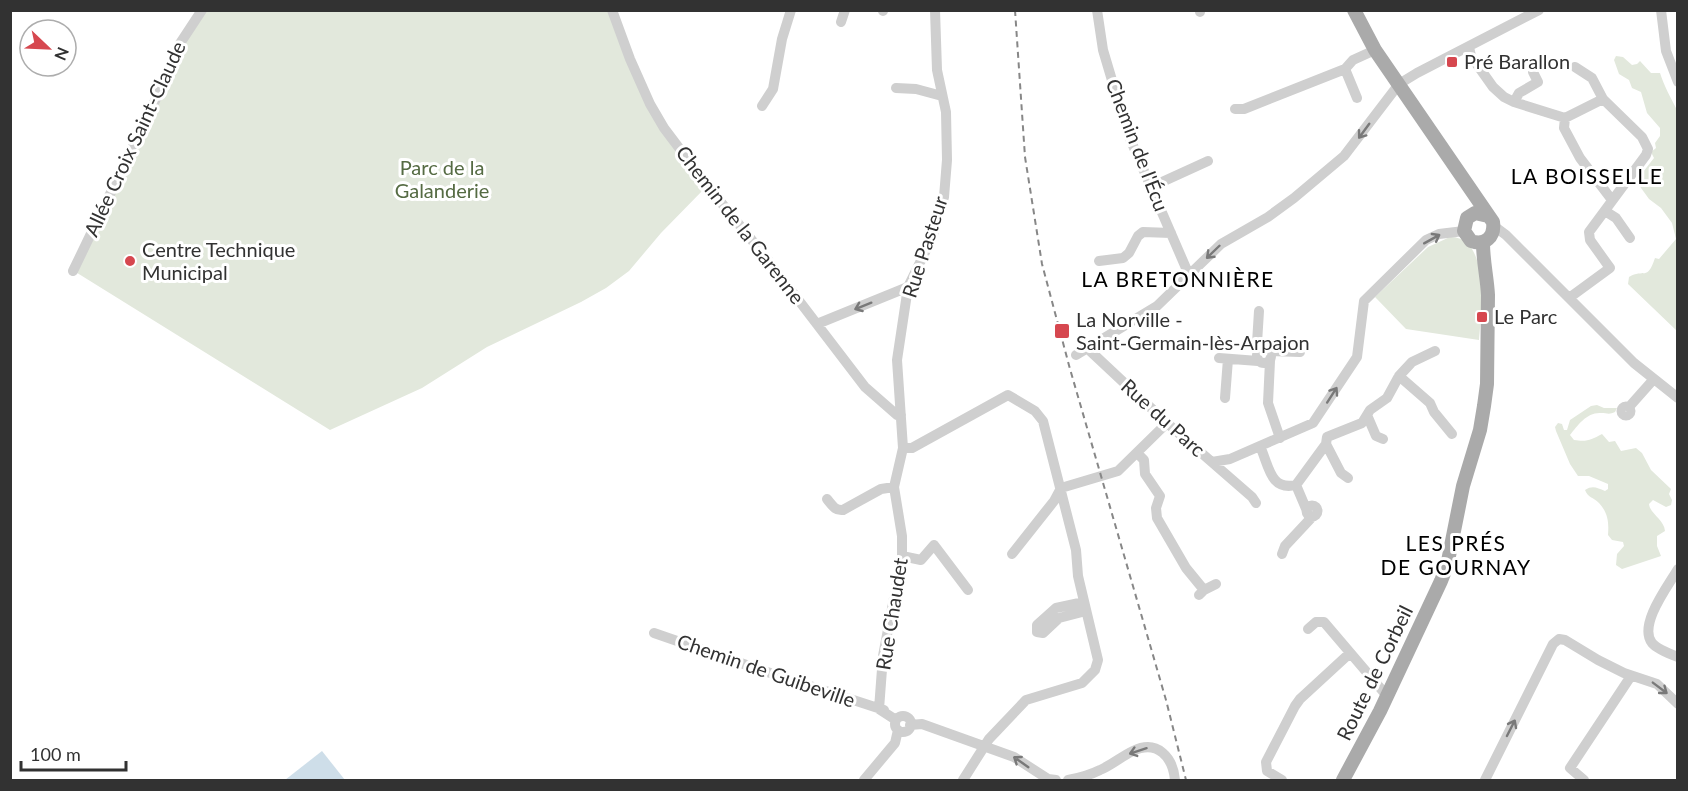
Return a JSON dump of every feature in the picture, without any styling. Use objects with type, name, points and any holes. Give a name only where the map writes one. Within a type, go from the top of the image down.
[{"type":"main road","points":[[1354,10],[1375,50],[1470,191],[1471,215],[1480,213],[1482,232]]},
{"type":"main road","name":"Route de Corbeil","points":[[1343,780],[1387,696],[1447,566],[1463,486],[1480,430],[1487,384],[1488,282],[1483,265],[1482,232],[1470,191]]},
{"type":"street","name":"Allée Croix Saint-Claude","points":[[73,271],[165,80],[177,48],[202,10]]},
{"type":"street","name":"Chemin de la Garenne","points":[[612,10],[630,59],[650,104],[664,128],[865,387],[897,415],[901,415]]},
{"type":"street","points":[[762,106],[773,89],[782,39],[791,10]]},
{"type":"street","points":[[841,22],[845,10]]},
{"type":"street","name":"Rue Pasteur","points":[[903,448],[897,360],[908,287],[932,238],[944,198],[947,160],[945,112],[937,70],[935,10]]},
{"type":"street","name":"Chemin de l'Écu","points":[[1097,10],[1103,50],[1120,107],[1150,187],[1189,275]]},
{"type":"street","points":[[1076,355],[1157,306],[1221,244],[1269,218],[1335,164],[1356,142],[1399,84],[1539,10]]},
{"type":"street","points":[[1661,10],[1666,51],[1677,82]]},
{"type":"street","points":[[1469,47],[1472,56],[1493,87],[1514,102],[1564,118],[1603,99]]},
{"type":"street","points":[[1235,109],[1244,109],[1345,69],[1353,60],[1375,50]]},
{"type":"street","points":[[1569,298],[1610,268],[1590,240],[1589,232],[1646,155],[1647,145],[1603,99],[1592,78],[1575,67]]},
{"type":"street","points":[[1345,69],[1358,98]]},
{"type":"street","points":[[1514,102],[1519,93],[1538,82],[1533,72]]},
{"type":"street","points":[[896,88],[915,89],[942,96]]},
{"type":"street","points":[[1564,118],[1564,128],[1580,158],[1612,200]]},
{"type":"street","points":[[1150,187],[1208,161]]},
{"type":"street","points":[[1605,211],[1616,219],[1630,238]]},
{"type":"street","points":[[1099,261],[1123,258],[1143,232],[1171,233]]},
{"type":"street","points":[[1348,478],[1341,473],[1327,441],[1313,423],[1357,357],[1364,301],[1426,240],[1439,234],[1482,232],[1513,241],[1634,363],[1677,398]]},
{"type":"street","points":[[817,324],[908,287]]},
{"type":"street","points":[[1259,311],[1257,343],[1264,356],[1269,403],[1280,438]]},
{"type":"street","name":"Rue du Parc","points":[[1087,348],[1212,462],[1230,459],[1313,423]]},
{"type":"street","points":[[1260,446],[1276,483],[1283,487],[1296,485],[1327,441],[1362,423],[1370,410],[1387,398],[1399,376],[1412,362],[1435,351]]},
{"type":"street","points":[[1225,398],[1223,359],[1300,352]]},
{"type":"street","points":[[1399,376],[1430,403],[1434,412],[1452,434]]},
{"type":"street","points":[[1629,407],[1653,380]]},
{"type":"street","points":[[903,448],[912,448],[1008,395],[1041,417],[1076,550],[1078,576],[1098,660],[1091,675],[1082,682],[1026,700],[984,746],[963,780]]},
{"type":"street","points":[[1367,415],[1376,436],[1383,440]]},
{"type":"street","points":[[1012,554],[1054,501],[1061,488],[1118,471],[1167,423]]},
{"type":"street","name":"Rue Chaudet","points":[[879,709],[883,656],[902,555],[902,536],[894,487],[903,448]]},
{"type":"street","points":[[1137,453],[1144,460],[1144,474],[1160,496],[1156,508],[1157,518],[1186,568],[1201,592],[1216,584]]},
{"type":"street","points":[[1212,462],[1256,503]]},
{"type":"street","points":[[1282,554],[1285,546],[1310,514],[1296,485]]},
{"type":"street","points":[[827,499],[838,510],[843,510],[881,489],[894,487]]},
{"type":"street","points":[[902,555],[921,560],[934,545],[968,590]]},
{"type":"street","points":[[1677,569],[1648,622],[1648,632],[1653,643],[1677,657]]},
{"type":"street","points":[[1308,629],[1316,622],[1323,622],[1387,696]]},
{"type":"street","name":"Chemin de Guibeville","points":[[654,633],[879,709]]},
{"type":"street","points":[[1485,780],[1556,640],[1565,640],[1631,676],[1657,684],[1677,704]]},
{"type":"street","points":[[1282,780],[1269,774],[1266,765],[1295,706],[1350,653]]},
{"type":"street","points":[[1584,780],[1570,768],[1631,676]]},
{"type":"street","points":[[879,709],[902,725],[922,724],[984,746],[1014,757],[1048,779],[1056,780]]},
{"type":"street","points":[[864,780],[895,743],[902,725]]},
{"type":"street","points":[[1068,780],[1099,771],[1134,751],[1149,747],[1167,756],[1172,766],[1174,780]]},
{"type":"green space","name":"Parc de la Galanderie","points":[[202,11],[612,11],[649,104],[706,187],[661,233],[629,271],[606,288],[487,347],[422,388],[330,430],[74,271],[94,224]]},
{"type":"green space","points":[[1616,56],[1623,57],[1632,65],[1640,61],[1651,73],[1660,73],[1677,110],[1677,331],[1628,284],[1629,277],[1650,270],[1655,258],[1659,259],[1676,239],[1672,223],[1661,208],[1649,199],[1636,181],[1654,158],[1651,152],[1656,148],[1655,143],[1660,136],[1660,128],[1647,113],[1641,92],[1632,88],[1629,80],[1619,74],[1614,60]]},
{"type":"green space","points":[[1450,237],[1463,240],[1472,249],[1478,263],[1482,296],[1479,340],[1406,329],[1375,297],[1428,247]]},
{"type":"green space","points":[[1597,405],[1604,408],[1617,408],[1610,414],[1596,413],[1587,417],[1570,435],[1574,440],[1589,440],[1602,434],[1609,442],[1615,441],[1621,451],[1636,448],[1642,453],[1651,470],[1671,489],[1669,494],[1672,500],[1671,505],[1666,507],[1653,500],[1649,504],[1665,531],[1657,536],[1657,546],[1661,556],[1622,569],[1616,565],[1617,554],[1624,546],[1623,542],[1612,540],[1608,535],[1608,522],[1604,510],[1585,490],[1593,487],[1605,491],[1608,489],[1608,484],[1589,476],[1578,476],[1570,464],[1555,427],[1558,423],[1562,424],[1564,430],[1567,430],[1570,420],[1591,406]]},
{"type":"shaded area","points":[[322,751],[345,780],[285,780]]},
{"type":"railway","points":[[1015,10],[1025,157],[1042,264],[1166,700],[1186,780]]},
{"type":"place","name":"Pré Barallon","points":[[1452,62]]},
{"type":"place","name":"Centre Technique Municipal","points":[[130,261]]},
{"type":"place","name":"Le Parc","points":[[1482,317]]},
{"type":"place","name":"La Norville - Saint-Germain-lès-Arpajon","points":[[1062,331]]},
{"type":"district","name":"LA BOISSELLE","points":[[1587,177]]},
{"type":"district","name":"LA BRETONNIÈRE","points":[[1178,280]]},
{"type":"district","name":"LES PRÉS DE GOURNAY","points":[[1456,556]]}]
